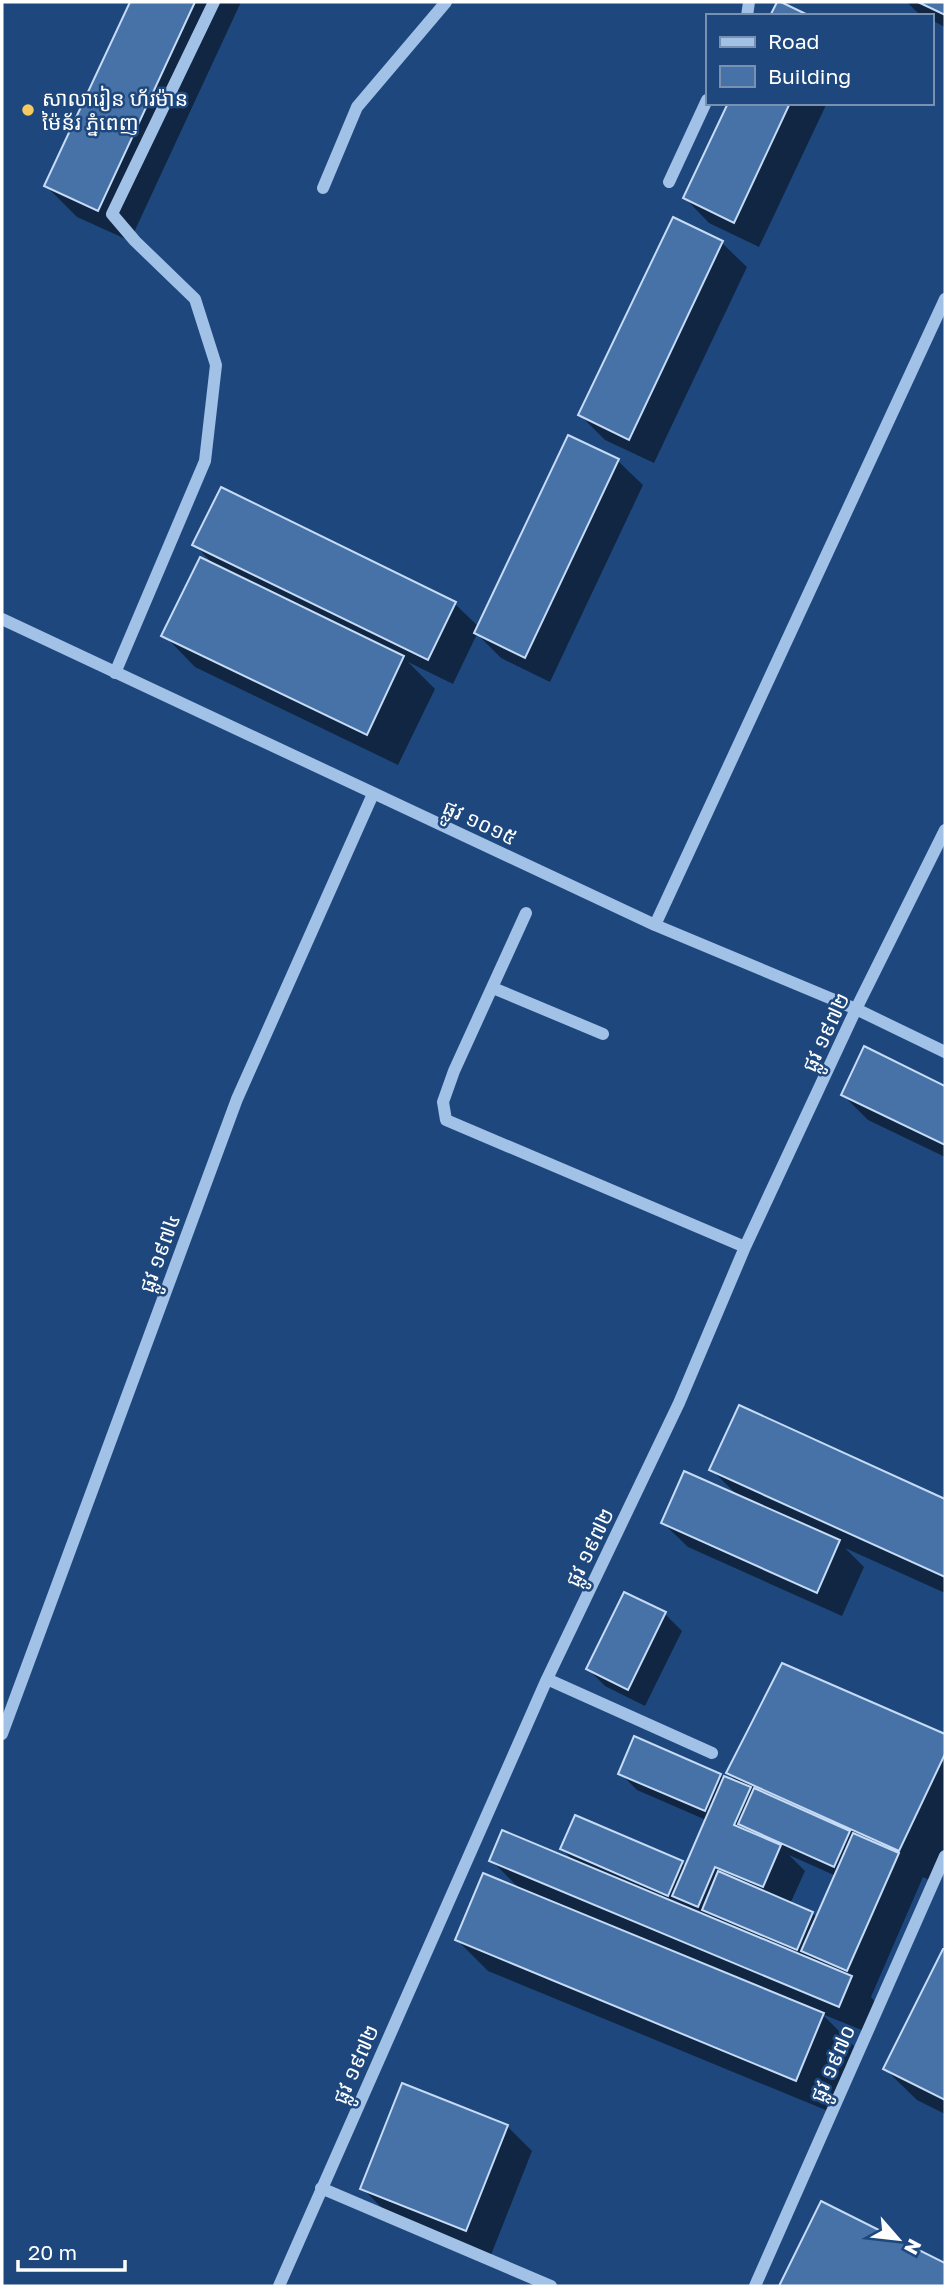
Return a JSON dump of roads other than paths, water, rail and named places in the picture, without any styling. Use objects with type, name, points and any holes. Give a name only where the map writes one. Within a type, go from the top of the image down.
[{"type":"street","points":[[115,673],[205,461],[216,365],[195,299],[112,214],[214,2]]},
{"type":"street","points":[[323,188],[357,107],[446,2]]},
{"type":"street","points":[[669,182],[706,102]]},
{"type":"street","points":[[655,925],[945,299]]},
{"type":"street","name":"ផ្លូវ ១០១៥","points":[[2,621],[655,925],[856,1009],[945,1052]]},
{"type":"street","name":"ផ្លូវ ១៩៧៤","points":[[2,1734],[237,1099],[373,794]]},
{"type":"street","name":"ផ្លូវ ១៩៧២","points":[[279,2286],[547,1679],[680,1402],[745,1247],[856,1009],[945,830]]},
{"type":"street","points":[[526,913],[454,1071],[443,1102],[446,1120],[745,1247]]},
{"type":"street","points":[[493,988],[603,1034]]},
{"type":"street","points":[[547,1679],[712,1753]]},
{"type":"street","name":"ផ្លូវ ១៩៧០","points":[[755,2286],[945,1856]]},
{"type":"street","points":[[321,2188],[551,2286]]},
{"type":"place","name":"សាលារៀន ហ័រម៉ាន ម៉ៃន័រ ភ្នំពេញ","points":[[28,110]]}]
